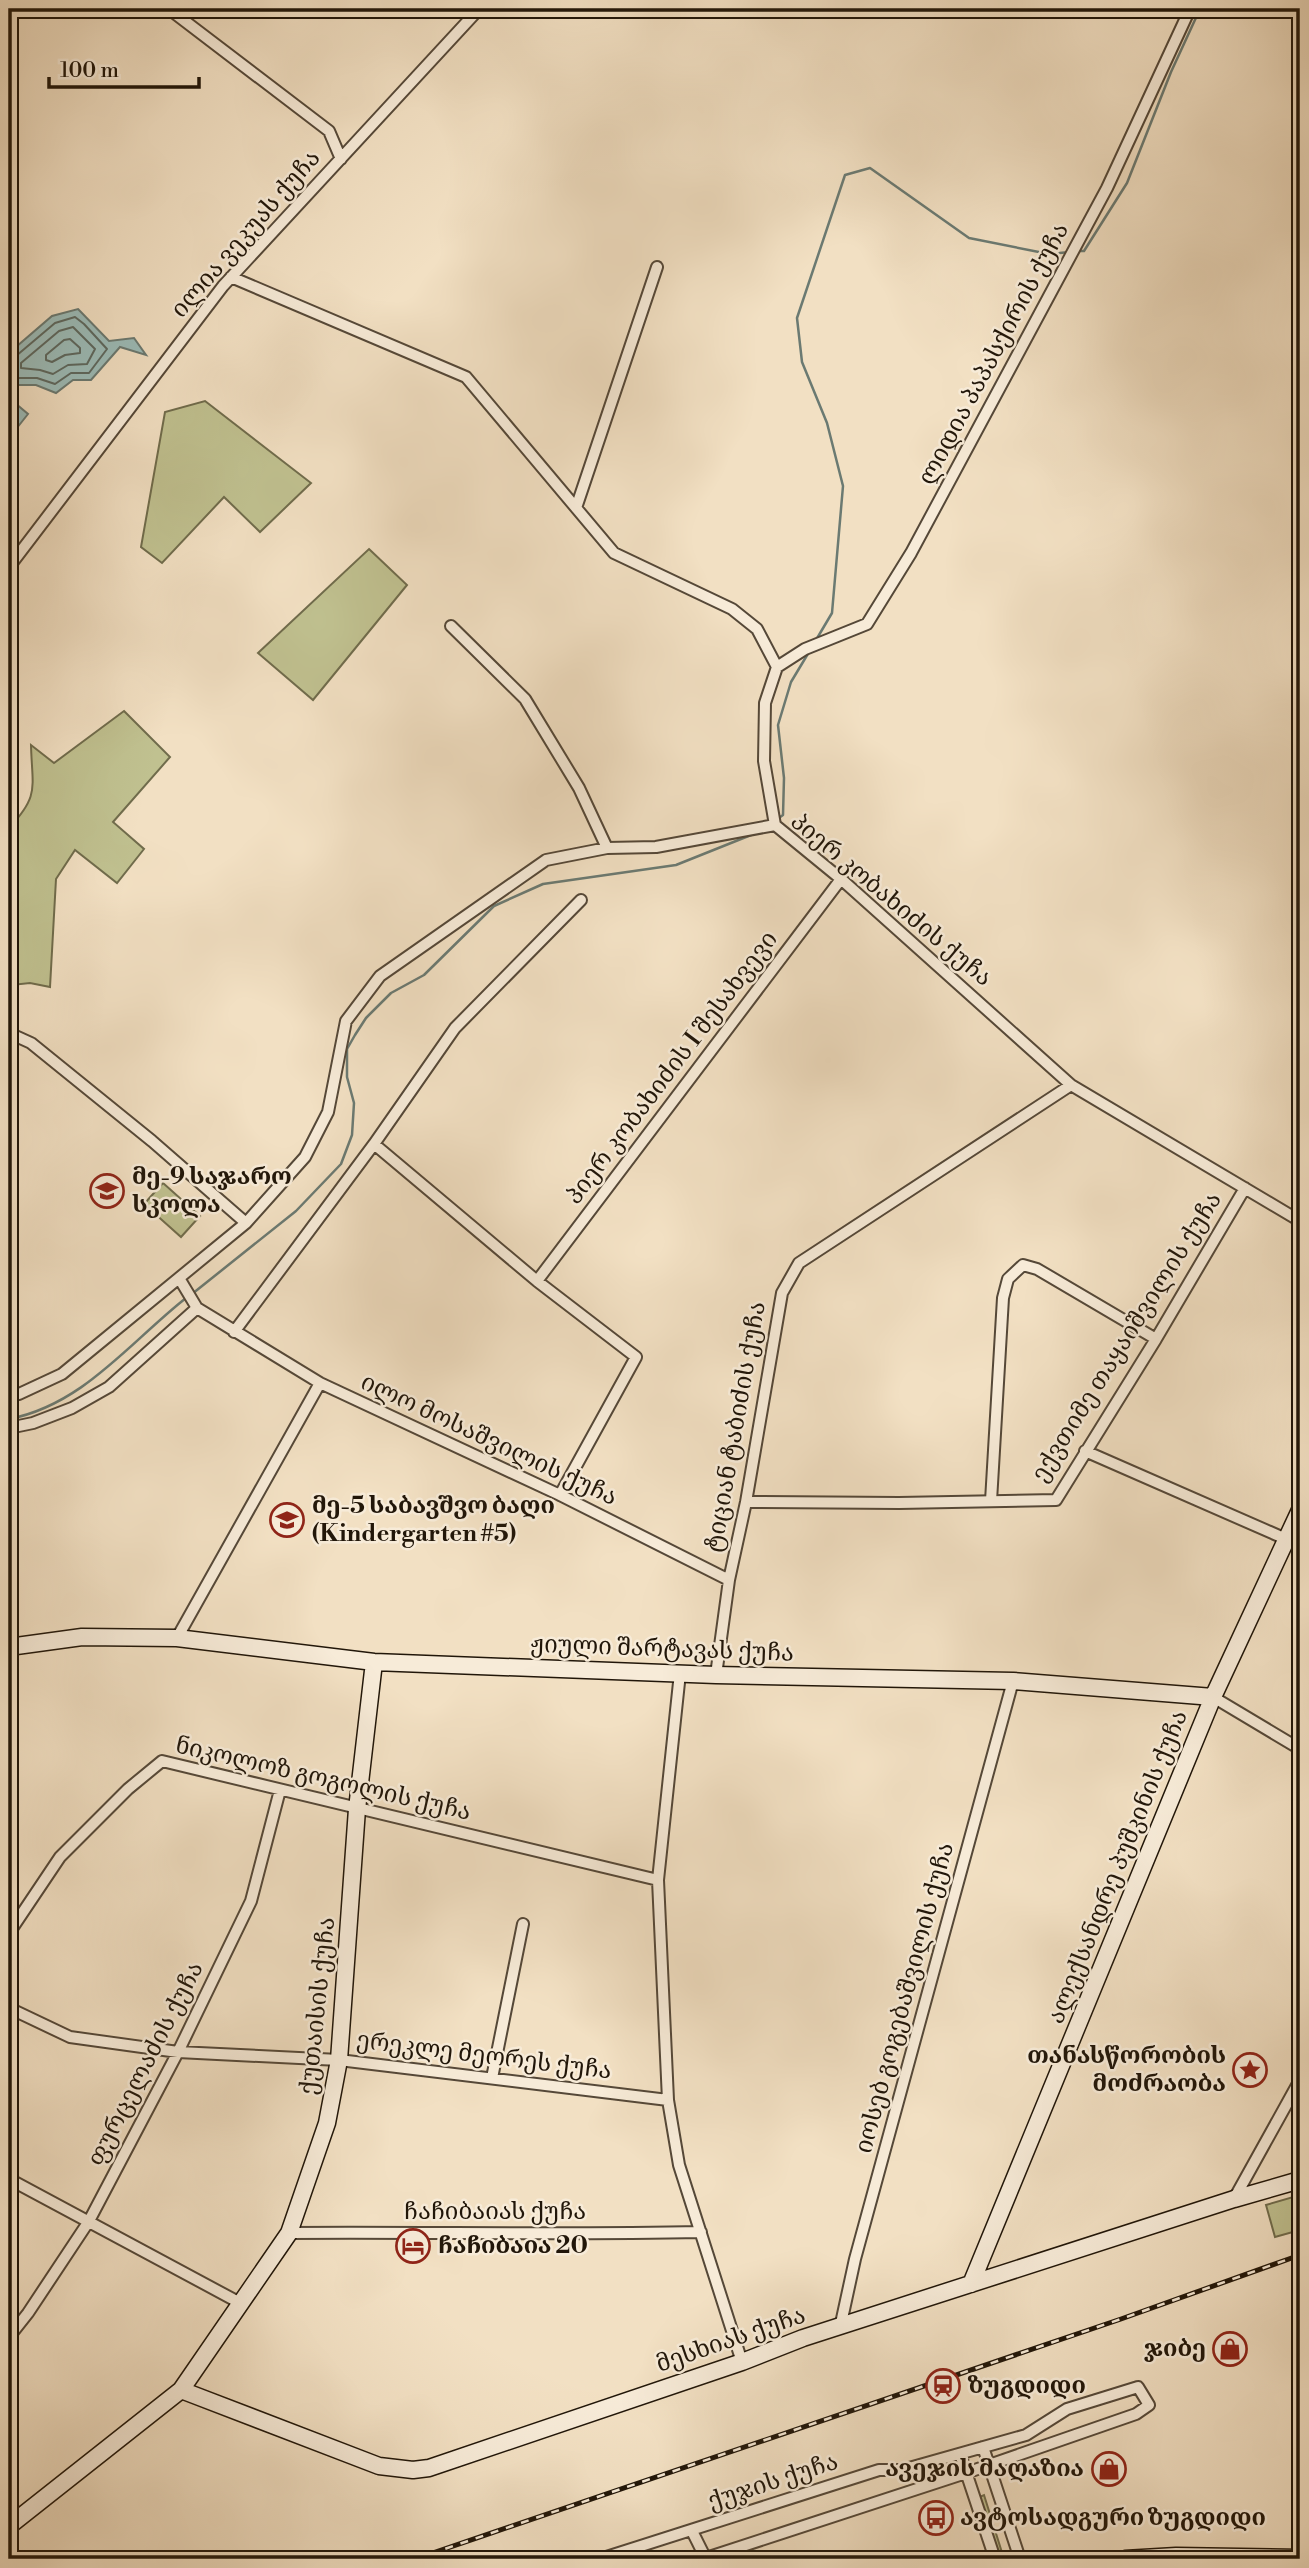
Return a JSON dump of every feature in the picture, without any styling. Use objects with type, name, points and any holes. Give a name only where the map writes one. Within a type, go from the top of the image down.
[{"type":"street","points":[[169,9],[329,131],[341,159]]},
{"type":"street","name":"ილია ვეკუას ქუჩა","points":[[9,567],[231,277],[479,9]]},
{"type":"street","name":"ლიდია პაპასქირის ქუჩა","points":[[778,667],[804,649],[866,624],[911,553],[1107,188],[1190,9]]},
{"type":"street","points":[[576,508],[657,267]]},
{"type":"street","points":[[231,277],[466,377],[614,553],[732,608],[757,629],[778,667],[765,703],[764,761],[775,825]]},
{"type":"street","points":[[451,626],[525,699],[579,788],[607,848]]},
{"type":"street","name":"პიერ კობახიძის ქუჩა","points":[[9,1395],[19,1394],[62,1374],[246,1223],[305,1157],[328,1112],[346,1021],[380,976],[546,860],[607,848],[656,847],[775,825],[841,879],[1071,1085],[1300,1221]]},
{"type":"street","name":"პიერ კობახიძის I შესახვევი","points":[[537,1281],[841,879]]},
{"type":"street","points":[[234,1332],[374,1144],[456,1028],[581,900]]},
{"type":"street","points":[[9,1033],[31,1043],[152,1141],[246,1223]]},
{"type":"street","name":"ტიციან ტაბიძის ქუჩა","points":[[716,1675],[729,1580],[746,1502],[782,1293],[799,1263],[1071,1085]]},
{"type":"street","points":[[374,1144],[537,1281],[636,1357],[560,1495]]},
{"type":"street","name":"ექვთიმე თაყაიშვილის ქუჩა","points":[[746,1502],[1056,1500],[1156,1339],[1245,1188]]},
{"type":"street","points":[[991,1501],[1003,1298],[1008,1279],[1023,1265],[1037,1269],[1156,1339]]},
{"type":"street","points":[[9,1428],[33,1423],[72,1408],[109,1387],[196,1306],[179,1278]]},
{"type":"street","name":"ილო მოსაშვილის ქუჩა","points":[[196,1306],[320,1383],[560,1495],[729,1580]]},
{"type":"street","points":[[177,1638],[320,1383]]},
{"type":"street","points":[[1085,1451],[1286,1539]]},
{"type":"street","name":"ალექსანდრე პუშკინის ქუჩა","points":[[971,2284],[1213,1697],[1299,1516]]},
{"type":"street","name":"ჟიული შარტავას ქუჩა","points":[[9,1647],[82,1637],[177,1638],[374,1662],[680,1674],[1013,1681],[1213,1697],[1300,1749]]},
{"type":"street","name":"ქუთაისის ქუჩა","points":[[9,2526],[181,2390],[289,2233],[327,2123],[340,2060],[357,1809],[374,1662]]},
{"type":"street","points":[[680,1674],[658,1880],[668,2100],[679,2165],[742,2362]]},
{"type":"street","name":"იოსებ გოგებაშვილის ქუჩა","points":[[840,2328],[859,2246],[1013,1681]]},
{"type":"street","name":"ნიკოლოზ გოგოლის ქუჩა","points":[[9,1933],[60,1857],[128,1789],[162,1761],[658,1880]]},
{"type":"street","name":"ფურცელაძის ქუჩა","points":[[9,2337],[89,2221],[178,2052],[251,1901],[280,1790]]},
{"type":"street","points":[[492,2078],[523,1924]]},
{"type":"street","name":"ერეკლე მეორეს ქუჩა","points":[[9,2008],[71,2037],[178,2052],[340,2060],[668,2100]]},
{"type":"street","points":[[1234,2199],[1300,2080]]},
{"type":"street","points":[[9,2179],[242,2304]]},
{"type":"street","name":"მესხიას ქუჩა","points":[[181,2390],[379,2466],[429,2469],[742,2362],[803,2338],[1300,2180]]},
{"type":"street","name":"ჩაჩიბაიას ქუჩა","points":[[289,2233],[449,2232],[558,2235],[701,2232]]},
{"type":"street","name":"ქუჯის ქუჩა","points":[[600,2559],[879,2470],[902,2470],[1026,2435],[1067,2409],[1138,2387],[1149,2405],[1136,2414],[966,2473],[705,2559]]},
{"type":"street","points":[[984,2446],[1020,2559]]},
{"type":"street","points":[[960,2454],[995,2559]]},
{"type":"street","points":[[692,2531],[705,2559]]},
{"type":"street","points":[[1125,2559],[1177,2556],[1300,2558]]},
{"type":"green space","points":[[205,401],[311,483],[260,532],[224,497],[162,563],[141,547],[165,412]]},
{"type":"green space","points":[[369,549],[407,585],[313,700],[258,653]]},
{"type":"green space","points":[[124,711],[170,757],[113,822],[144,849],[117,883],[75,850],[56,879],[50,987],[30,983],[12,985],[9,978],[9,828],[30,799],[33,781],[31,745],[54,763]]},
{"type":"green space","points":[[163,1183],[200,1216],[181,1237],[144,1204]]},
{"type":"green space","points":[[1300,2195],[1300,2230],[1275,2237],[1266,2205]]},
{"type":"green space","points":[[984,2495],[1004,2559],[996,2559],[977,2498]]},
{"type":"water","points":[[78,309],[109,341],[134,338],[146,355],[120,347],[91,380],[73,380],[56,393],[36,385],[17,385],[9,396],[9,353],[52,316]]},
{"type":"water","points":[[9,398],[28,414],[9,438]]},
{"type":"waterway","points":[[1077,251],[1084,251],[1127,183],[1171,72],[1200,9]]},
{"type":"waterway","points":[[816,640],[832,613],[843,486],[827,423],[802,362],[797,318],[845,175],[870,168],[969,238],[1049,254],[1070,252]]},
{"type":"waterway","points":[[776,820],[783,815],[784,778],[778,725],[791,682],[809,652]]},
{"type":"waterway","points":[[192,1294],[296,1211],[341,1164],[352,1135],[354,1103],[347,1077],[347,1049],[355,1035],[366,1018],[391,993],[424,975],[494,906],[543,884],[676,865],[756,833]]},
{"type":"waterway","points":[[9,1419],[36,1412],[83,1386],[186,1298]]},
{"type":"railway","points":[[415,2559],[1121,2319],[1300,2255]]},
{"type":"place","name":"მე-9 საჯარო სკოლა","points":[[107,1191]]},
{"type":"place","name":"მე-5 საბავშვო ბაღი (Kindergarten #5)","points":[[287,1520]]},
{"type":"place","name":"თანასწორობის მოძრაობა","points":[[1250,2070]]},
{"type":"place","name":"ჩაჩიბაია 20","points":[[413,2246]]},
{"type":"place","name":"ჯიბე","points":[[1230,2349]]},
{"type":"place","name":"ზუგდიდი","points":[[943,2386]]},
{"type":"place","name":"ავეჯის მაღაზია","points":[[1109,2469]]},
{"type":"place","name":"ავტოსადგური ზუგდიდი","points":[[936,2518]]}]
